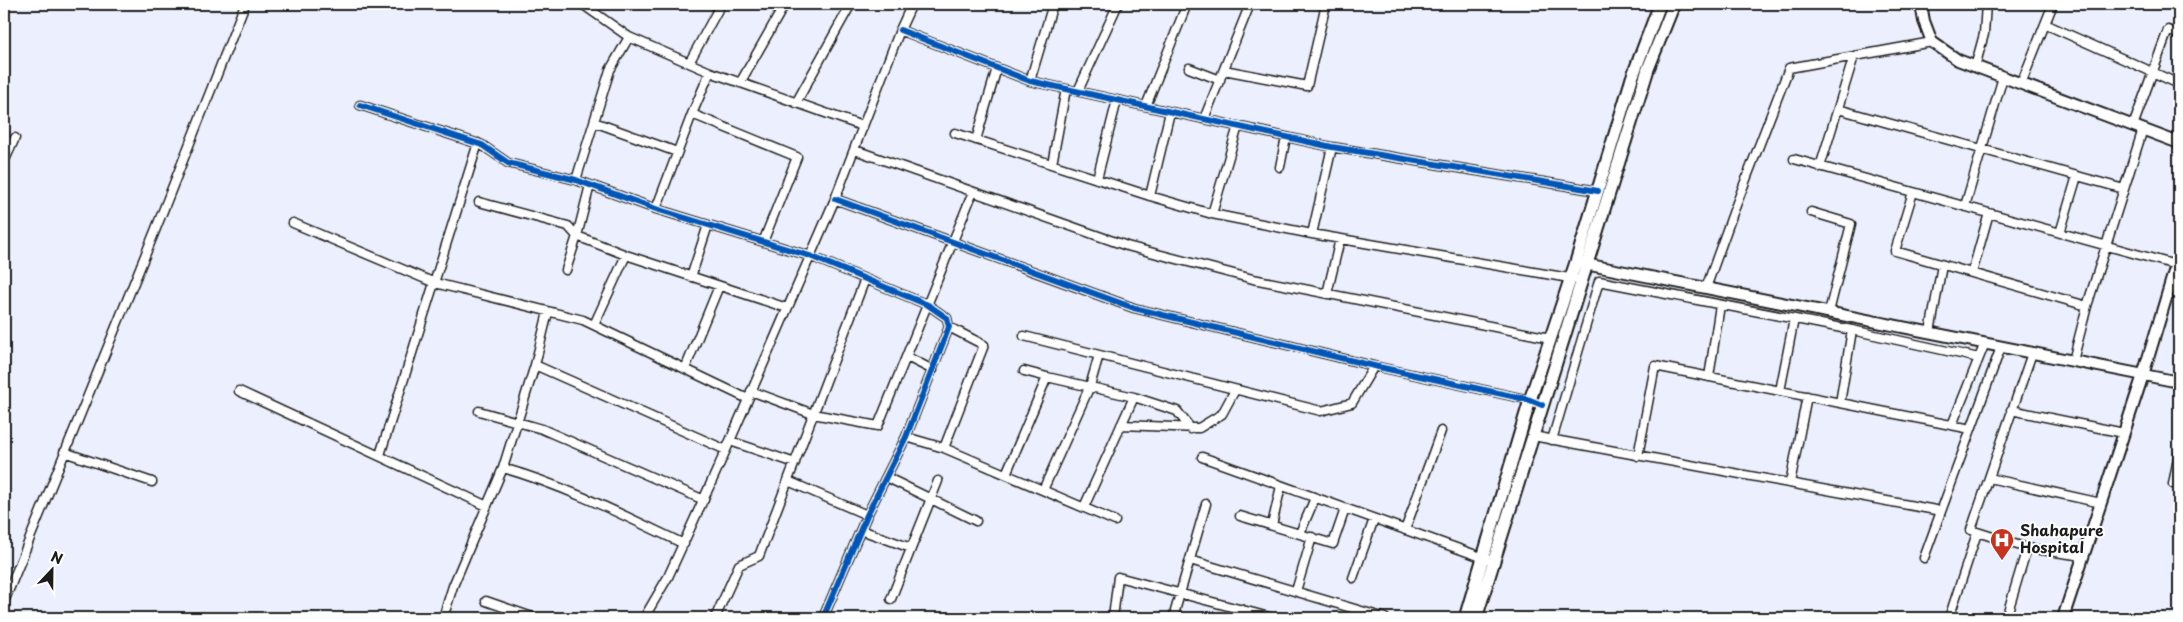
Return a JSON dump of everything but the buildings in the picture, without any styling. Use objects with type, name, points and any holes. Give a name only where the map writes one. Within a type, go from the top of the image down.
[{"type":"main road","points":[[1581,263],[1598,191],[1632,78],[1660,4]]},
{"type":"main road","points":[[1465,618],[1489,559],[1533,436],[1581,263],[1648,69],[1674,4]]},
{"type":"main road","points":[[1476,618],[1489,559],[1530,400],[1550,338],[1576,280]]},
{"type":"street","points":[[4,602],[155,232],[245,4]]},
{"type":"street","points":[[582,4],[629,36],[710,72],[862,126]]},
{"type":"street","points":[[690,63],[721,4]]},
{"type":"street","points":[[740,83],[785,4]]},
{"type":"street","points":[[796,102],[851,4]]},
{"type":"street","points":[[644,618],[668,577],[730,441],[835,199],[911,4]]},
{"type":"street","points":[[1030,81],[1053,4]]},
{"type":"street","points":[[1078,91],[1118,4]]},
{"type":"street","points":[[1146,106],[1187,4]]},
{"type":"street","points":[[1204,119],[1250,4]]},
{"type":"street","points":[[1224,70],[1307,86],[1326,4]]},
{"type":"street","points":[[1921,4],[1924,21],[1932,42],[1958,60],[2179,143]]},
{"type":"street","points":[[1976,67],[1984,34],[1986,4]]},
{"type":"street","points":[[2021,84],[2053,4]]},
{"type":"street","points":[[2045,24],[2179,84]]},
{"type":"street","points":[[900,30],[1030,81],[1332,147],[1598,191]]},
{"type":"street","points":[[2072,361],[2087,306],[2124,189],[2152,73],[2168,30],[2179,35]]},
{"type":"street","points":[[576,180],[610,70],[629,36]]},
{"type":"street","points":[[1706,288],[1789,68],[1932,42]]},
{"type":"street","points":[[1820,167],[1854,56]]},
{"type":"street","points":[[976,140],[997,68]]},
{"type":"street","points":[[1189,68],[1220,80]]},
{"type":"street","points":[[656,209],[710,72]]},
{"type":"street","points":[[1965,206],[2003,77]]},
{"type":"street","points":[[1052,164],[1066,89]]},
{"type":"street","points":[[1097,179],[1117,100]]},
{"type":"street","points":[[360,105],[478,144],[508,163],[576,180],[656,209],[810,256],[928,304],[947,318],[949,327],[906,437],[867,515],[824,618]]},
{"type":"street","points":[[1838,109],[2124,189]]},
{"type":"street","points":[[1150,196],[1170,112]]},
{"type":"street","points":[[692,114],[797,157],[763,242]]},
{"type":"street","points":[[594,122],[677,152]]},
{"type":"street","points":[[1212,214],[1238,126]]},
{"type":"street","points":[[955,133],[1212,214],[1312,234],[1576,280]]},
{"type":"street","points":[[1280,167],[1286,137]]},
{"type":"street","points":[[4,162],[15,138]]},
{"type":"street","points":[[380,455],[436,283],[478,144]]},
{"type":"street","points":[[1312,234],[1332,147]]},
{"type":"street","points":[[855,150],[1127,246],[1253,279],[1550,338]]},
{"type":"street","points":[[1794,160],[2106,245],[2178,260],[2143,375],[2063,618]]},
{"type":"street","points":[[2060,233],[2077,176]]},
{"type":"street","points":[[566,270],[578,236],[590,185]]},
{"type":"street","points":[[751,391],[813,414],[878,426],[973,192]]},
{"type":"street","points":[[1913,192],[1895,251],[2087,306]]},
{"type":"street","points":[[835,199],[1134,308],[1374,366],[1530,400],[1542,405]]},
{"type":"street","points":[[479,202],[568,226],[578,236],[626,255],[787,308]]},
{"type":"street","points":[[1811,212],[1851,224],[1829,312]]},
{"type":"street","points":[[1972,273],[1989,213]]},
{"type":"street","points":[[293,223],[436,283],[583,320],[748,399]]},
{"type":"street","points":[[691,277],[708,225]]},
{"type":"street","points":[[1327,294],[1340,238]]},
{"type":"street","points":[[594,326],[626,255]]},
{"type":"street","points":[[1581,263],[2179,382]]},
{"type":"street","points":[[1930,332],[1942,265]]},
{"type":"street","points":[[715,618],[739,566],[759,556],[865,279]]},
{"type":"street","points":[[1552,440],[1599,282],[1852,330],[1979,358]]},
{"type":"street","points":[[686,369],[719,286]]},
{"type":"street","points":[[1709,377],[1720,305]]},
{"type":"street","points":[[443,618],[452,586],[503,468],[535,365],[548,312]]},
{"type":"street","points":[[1780,391],[1794,319]]},
{"type":"street","points":[[944,448],[984,345],[949,327]]},
{"type":"street","points":[[1840,403],[1852,330]]},
{"type":"street","points":[[1024,336],[1321,411],[1352,404],[1374,366]]},
{"type":"street","points":[[1952,425],[1985,344]]},
{"type":"street","points":[[1924,558],[2001,347]]},
{"type":"street","points":[[2032,353],[1971,530],[2027,548],[2084,556]]},
{"type":"street","points":[[1043,490],[1090,386],[1099,355]]},
{"type":"street","points":[[906,357],[933,370]]},
{"type":"street","points":[[535,365],[726,450]]},
{"type":"street","points":[[1638,456],[1655,366],[1971,429]]},
{"type":"street","points":[[1024,371],[1134,397],[1178,411],[1191,428]]},
{"type":"street","points":[[1006,474],[1047,376]]},
{"type":"street","points":[[1121,426],[1199,428],[1222,414],[1234,390]]},
{"type":"street","points":[[239,391],[487,506]]},
{"type":"street","points":[[1790,483],[1807,396]]},
{"type":"street","points":[[1084,507],[1134,397]]},
{"type":"street","points":[[2011,410],[2124,433]]},
{"type":"street","points":[[479,411],[542,429],[704,500]]},
{"type":"street","points":[[1405,530],[1441,431]]},
{"type":"street","points":[[1533,436],[1941,511]]},
{"type":"street","points":[[906,437],[944,448],[1115,521]]},
{"type":"street","points":[[730,441],[795,463]]},
{"type":"street","points":[[64,452],[152,482]]},
{"type":"street","points":[[2173,484],[2179,453]]},
{"type":"street","points":[[1202,457],[1489,559]]},
{"type":"street","points":[[503,468],[532,476],[592,500],[684,544]]},
{"type":"street","points":[[886,477],[976,521]]},
{"type":"street","points":[[1988,478],[2101,503]]},
{"type":"street","points":[[788,481],[867,515]]},
{"type":"street","points":[[891,599],[938,481]]},
{"type":"street","points":[[1272,525],[1282,486]]},
{"type":"street","points":[[1300,533],[1315,498]]},
{"type":"street","points":[[1173,618],[1206,504]]},
{"type":"street","points":[[1240,516],[1333,544],[1345,509]]},
{"type":"street","points":[[1353,578],[1374,519]]},
{"type":"street","points":[[861,530],[911,548]]},
{"type":"street","points":[[1948,618],[1977,533]]},
{"type":"street","points":[[1296,591],[1312,537]]},
{"type":"street","points":[[2006,618],[2027,548]]},
{"type":"street","points":[[1190,560],[1385,618]]},
{"type":"street","points":[[1113,618],[1118,577],[1181,592],[1273,618]]},
{"type":"street","points":[[486,601],[535,618]]},
{"type":"street","points":[[1239,618],[1241,609]]},
{"type":"cycle path","points":[[900,30],[1030,81],[1332,147],[1598,191]]},
{"type":"cycle path","points":[[360,105],[482,145],[508,163],[576,180],[656,209],[810,256],[928,305],[947,318],[949,327],[906,437],[867,515],[823,618]]},
{"type":"cycle path","points":[[835,199],[1134,308],[1374,366],[1530,400],[1542,405]]},
{"type":"place","name":"Shahapure Hospital","points":[[2002,561]]}]
